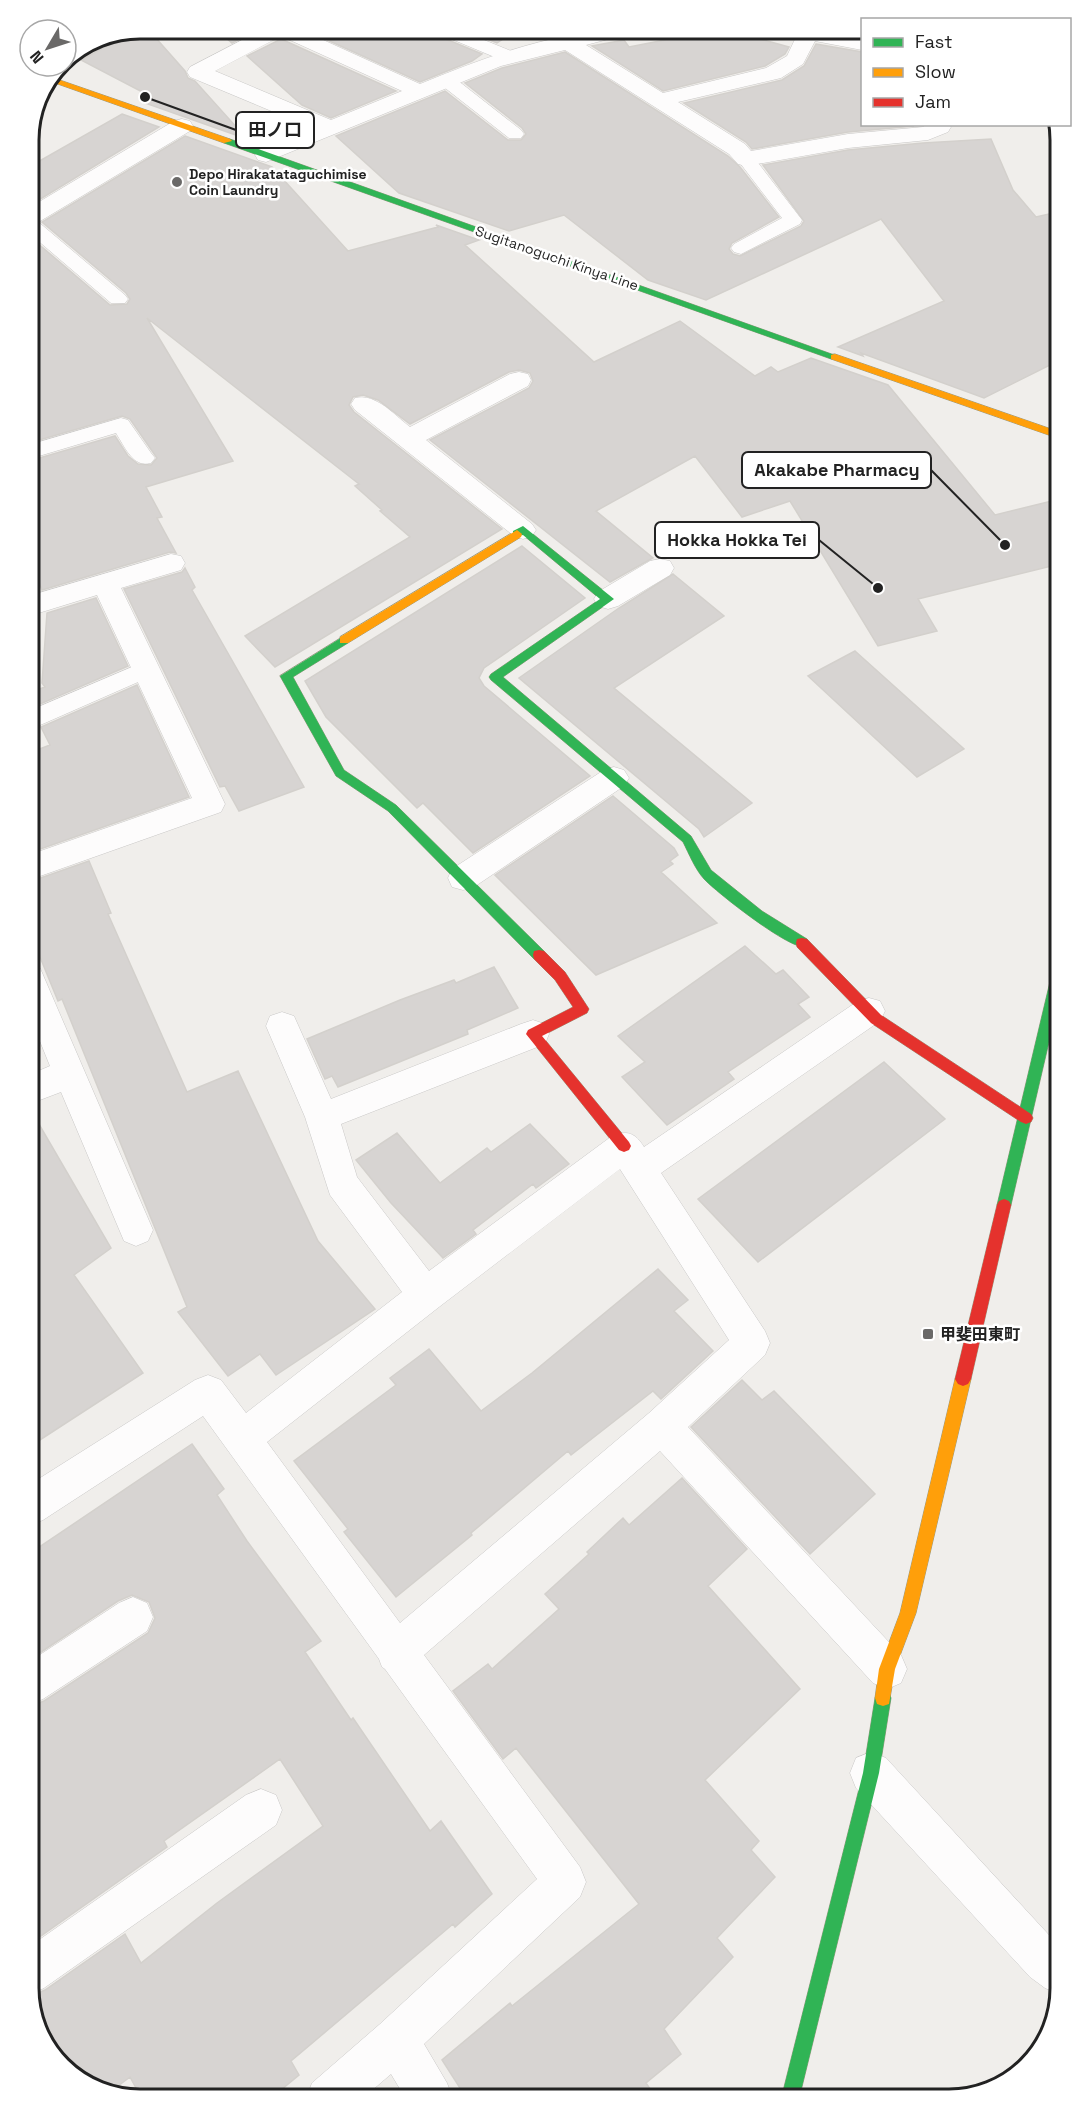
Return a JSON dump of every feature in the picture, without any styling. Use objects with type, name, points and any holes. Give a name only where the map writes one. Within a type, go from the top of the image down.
[{"type":"street","points":[[260,39],[198,72],[331,128]]},
{"type":"street","points":[[304,39],[419,91]]},
{"type":"street","points":[[266,155],[494,61],[588,39]]},
{"type":"street","points":[[660,99],[773,73],[796,60],[800,39]]},
{"type":"street","points":[[841,39],[861,44]]},
{"type":"street","points":[[570,44],[737,149],[746,159],[848,141],[928,133],[939,126]]},
{"type":"street","name":"Sugitanoguchi Kinya Line","points":[[58,82],[1050,432]]},
{"type":"street","points":[[39,212],[182,126]]},
{"type":"street","points":[[408,439],[519,380]]},
{"type":"street","points":[[364,404],[608,599]]},
{"type":"street","points":[[322,1117],[533,1034],[582,1009],[560,976],[392,808],[340,773],[286,676],[523,530]]},
{"type":"street","points":[[39,603],[171,563]]},
{"type":"street","points":[[660,568],[608,599],[495,676],[687,839],[707,874],[757,915],[804,945],[876,1019],[1026,1118]]},
{"type":"street","points":[[39,863],[210,804],[105,584]]},
{"type":"street","points":[[463,878],[614,778]]},
{"type":"street","points":[[39,1000],[136,1230]]},
{"type":"street","points":[[242,1439],[426,1295],[631,1157],[869,1011]]},
{"type":"street","points":[[792,2089],[871,1773],[887,1669],[908,1613],[1050,1013]]},
{"type":"street","points":[[282,1026],[322,1117],[342,1184],[426,1295]]},
{"type":"street","points":[[396,1653],[662,1426],[752,1343],[631,1157],[533,1034]]},
{"type":"street","points":[[39,1086],[70,1073]]},
{"type":"street","points":[[39,1500],[208,1392],[565,1882],[396,2040],[340,2089]]},
{"type":"street","points":[[662,1426],[887,1669]]},
{"type":"street","points":[[39,1678],[134,1617]]},
{"type":"street","points":[[871,1773],[1050,1961]]},
{"type":"street","points":[[39,1965],[261,1810]]},
{"type":"street","points":[[396,2040],[425,2089]]},
{"type":"lane","points":[[467,39],[510,57]]},
{"type":"lane","points":[[447,80],[515,134]]},
{"type":"lane","points":[[741,248],[793,220],[746,159]]},
{"type":"lane","points":[[39,232],[118,299]]},
{"type":"lane","points":[[39,449],[121,425],[144,458]]},
{"type":"lane","points":[[39,717],[146,669]]},
{"type":"building","points":[[157,39],[185,71],[188,78],[195,81],[247,139],[142,102],[152,97],[81,60],[120,41]]},
{"type":"building","points":[[227,39],[240,39],[232,43]]},
{"type":"building","points":[[281,39],[396,91],[331,118],[302,105],[247,56]]},
{"type":"building","points":[[325,39],[446,39],[482,54],[472,61],[420,82]]},
{"type":"building","points":[[487,39],[503,39],[497,43]]},
{"type":"building","points":[[670,39],[761,39],[789,47],[785,54],[765,66],[663,91],[592,46],[624,40],[629,47]]},
{"type":"building","points":[[816,44],[861,52],[861,126],[914,126],[848,132],[752,149],[746,142],[684,103],[782,80],[804,66]]},
{"type":"building","points":[[565,52],[728,156],[740,167],[779,217],[732,243],[729,249],[733,254],[740,256],[801,226],[804,221],[763,165],[848,150],[991,139],[1013,190],[1036,217],[1050,214],[1050,365],[984,398],[861,353],[863,356],[838,347],[944,301],[881,219],[706,300],[648,280],[564,215],[509,231],[399,193],[336,136],[445,91],[508,140],[521,140],[526,134],[522,128],[465,83],[502,68]]},
{"type":"building","points":[[122,114],[159,127],[39,200],[39,161]]},
{"type":"building","points":[[185,136],[272,167],[348,251],[438,227],[436,225],[479,240],[465,245],[594,362],[680,321],[755,376],[771,367],[778,372],[811,358],[888,385],[995,515],[1050,501],[1050,566],[918,599],[937,631],[878,646],[790,501],[742,517],[695,456],[596,511],[653,558],[610,582],[430,440],[529,388],[533,381],[530,373],[519,370],[509,372],[410,424],[378,400],[363,395],[353,397],[349,405],[354,412],[502,529],[275,667],[245,636],[410,537],[355,486],[359,484],[147,318],[233,461],[146,487],[162,517],[157,518],[176,553],[170,552],[42,590],[39,582],[39,458],[115,436],[128,456],[138,464],[151,465],[157,458],[130,419],[122,416],[39,440],[39,245],[110,305],[127,304],[130,299],[126,293],[42,222]]},
{"type":"building","points":[[522,546],[585,598],[484,668],[479,678],[484,686],[590,776],[473,853],[423,803],[417,808],[326,717],[305,681]]},
{"type":"building","points":[[185,568],[195,587],[192,590],[304,787],[239,811],[225,786],[220,787],[124,589],[182,572]]},
{"type":"building","points":[[673,574],[724,616],[614,688],[752,803],[704,837],[699,829],[519,678],[619,608]]},
{"type":"building","points":[[96,598],[128,666],[39,705],[39,689],[45,687],[42,683],[47,613]]},
{"type":"building","points":[[855,651],[964,749],[917,777],[808,676]]},
{"type":"building","points":[[137,685],[189,797],[39,850],[39,749],[50,745],[41,727]]},
{"type":"building","points":[[613,796],[674,848],[678,855],[670,861],[673,864],[661,872],[717,923],[596,975],[495,875]]},
{"type":"building","points":[[89,861],[111,913],[108,914],[187,1092],[238,1071],[318,1241],[375,1309],[276,1375],[260,1354],[228,1376],[178,1312],[187,1307],[62,999],[58,1001],[39,954],[39,878]]},
{"type":"building","points":[[745,946],[776,974],[783,970],[809,997],[798,1004],[810,1017],[728,1072],[734,1079],[667,1125],[622,1077],[645,1062],[618,1036]]},
{"type":"building","points":[[494,967],[518,1008],[467,1030],[468,1034],[338,1087],[332,1076],[325,1079],[307,1039],[400,1000],[454,980],[456,983]]},
{"type":"building","points":[[884,1062],[945,1119],[758,1262],[698,1199]]},
{"type":"building","points":[[39,1124],[111,1248],[74,1275],[143,1373],[39,1441]]},
{"type":"building","points":[[530,1124],[569,1164],[536,1188],[533,1184],[473,1230],[476,1234],[443,1258],[391,1203],[356,1160],[397,1133],[440,1183],[487,1148],[491,1152]]},
{"type":"building","points":[[658,1269],[688,1300],[674,1311],[713,1351],[661,1399],[653,1391],[571,1455],[568,1451],[471,1533],[472,1535],[396,1597],[344,1532],[348,1529],[294,1461],[396,1385],[390,1378],[429,1349],[481,1411],[532,1373]]},
{"type":"building","points":[[742,1380],[762,1400],[774,1391],[875,1494],[810,1554],[691,1427]]},
{"type":"building","points":[[192,1444],[224,1489],[217,1495],[247,1541],[321,1641],[305,1652],[430,1831],[441,1821],[492,1894],[455,1927],[453,1924],[291,2061],[299,2075],[282,2089],[137,2089],[130,2077],[117,2087],[114,2086],[79,2068],[60,2049],[47,2027],[39,1993],[125,1934],[141,1963],[217,1903],[323,1826],[280,1759],[164,1841],[167,1847],[39,1937],[39,1703],[148,1633],[155,1618],[149,1602],[132,1595],[118,1601],[39,1653],[39,1547]]},
{"type":"building","points":[[682,1478],[747,1549],[708,1586],[800,1689],[705,1780],[759,1841],[751,1850],[775,1877],[717,1938],[733,1957],[664,2029],[681,2054],[646,2083],[650,2089],[461,2089],[442,2060],[510,2003],[512,2006],[639,1904],[516,1748],[503,1759],[453,1691],[488,1664],[492,1669],[559,1609],[545,1594],[589,1554],[587,1552],[623,1518],[629,1525]]},
{"type":"traffic: fast","points":[[227,141],[835,357]]},
{"type":"traffic: fast","points":[[517,534],[523,530],[608,599],[495,677],[687,839],[707,874],[757,915],[802,943]]},
{"type":"traffic: fast","points":[[344,640],[286,676],[340,773],[392,808],[539,955]]},
{"type":"traffic: fast","points":[[1004,1205],[1050,1011]]},
{"type":"traffic: fast","points":[[792,2089],[871,1773],[883,1698]]},
{"type":"traffic: slow","points":[[58,82],[227,141]]},
{"type":"traffic: slow","points":[[835,357],[1050,432]]},
{"type":"traffic: slow","points":[[344,640],[517,534]]},
{"type":"traffic: slow","points":[[883,1698],[887,1669],[908,1613],[963,1379]]},
{"type":"traffic: jam","points":[[802,943],[876,1019],[1026,1118]]},
{"type":"traffic: jam","points":[[539,955],[560,976],[582,1009],[533,1034],[624,1146]]},
{"type":"traffic: jam","points":[[963,1379],[1004,1205]]},
{"type":"place","name":"田ノ口","points":[[145,97]]},
{"type":"place","name":"Depo Hirakatataguchimise Coin Laundry","points":[[177,182]]},
{"type":"place","name":"Akakabe Pharmacy","points":[[1005,545]]},
{"type":"place","name":"Hokka Hokka Tei","points":[[878,588]]},
{"type":"place","name":"甲斐田東町","points":[[928,1334]]}]
